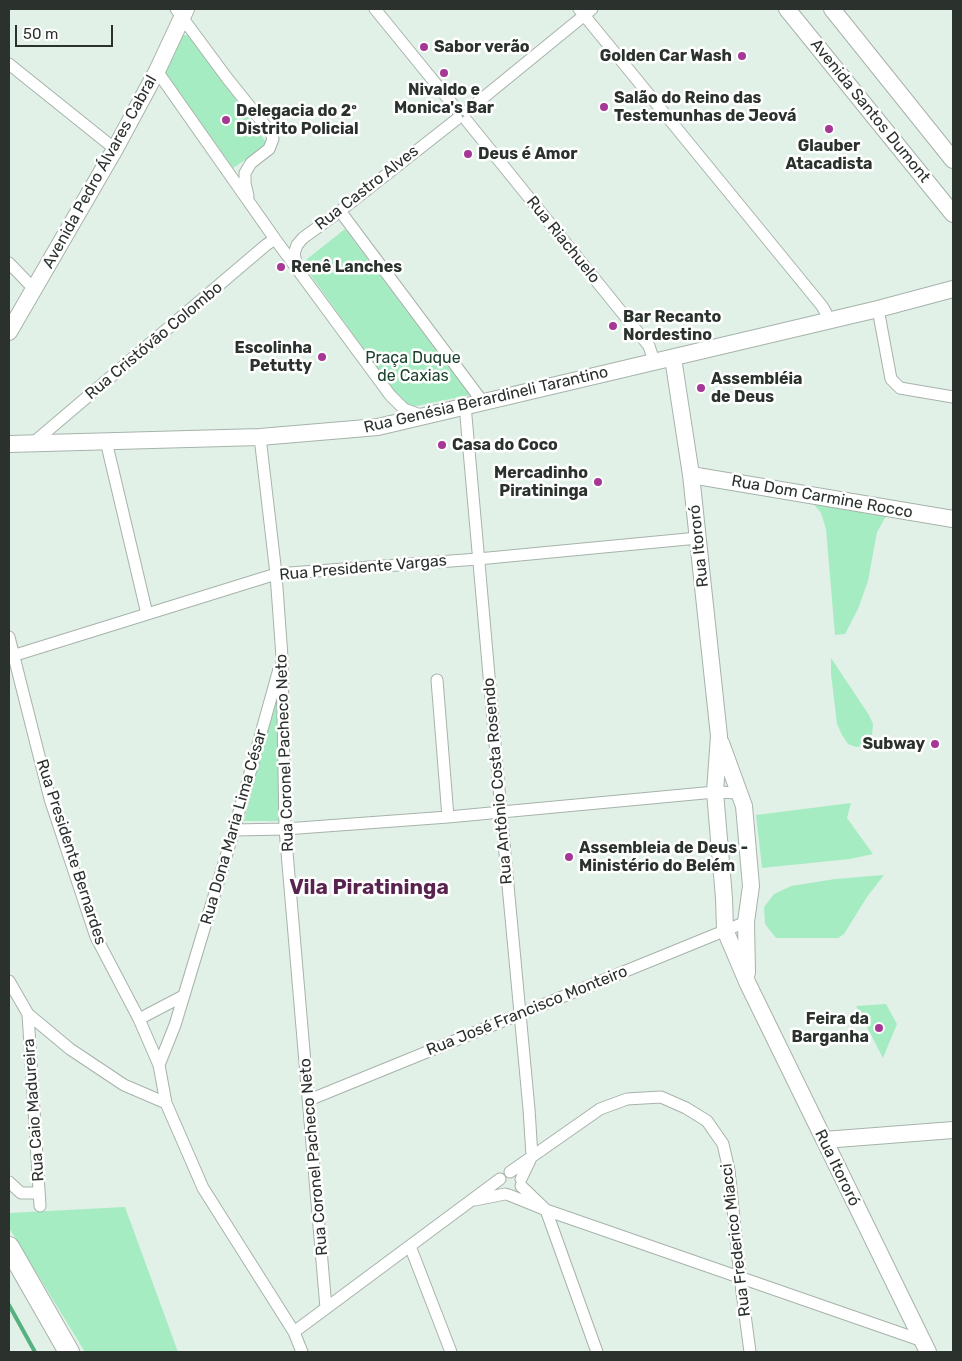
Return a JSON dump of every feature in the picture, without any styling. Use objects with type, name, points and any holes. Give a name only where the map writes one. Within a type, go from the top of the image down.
[{"type":"highway","points":[[9,1247],[69,1352]]},
{"type":"main road","name":"Avenida Santos Dumont","points":[[787,9],[953,214]]},
{"type":"main road","name":"Avenida Pedro Álvares Cabral","points":[[9,332],[115,149],[157,71],[182,11]]},
{"type":"main road","points":[[838,11],[953,160]]},
{"type":"main road","name":"Rua Genésia Berardineli Tarantino","points":[[9,444],[260,437],[378,426],[482,401],[560,385],[878,309],[953,289]]},
{"type":"main road","name":"Rua Itororó","points":[[673,358],[691,475],[719,736],[715,792],[725,930],[748,984],[925,1347]]},
{"type":"main road","name":"Rua Dom Carmine Rocco","points":[[691,475],[953,519]]},
{"type":"main road","name":"Rua Itororó","points":[[719,736],[744,806],[751,886],[746,922],[748,984]]},
{"type":"main road","points":[[824,1140],[953,1130]]},
{"type":"street","name":"Rua Riachuelo","points":[[375,9],[649,346],[654,361]]},
{"type":"street","points":[[182,11],[227,78],[271,132],[273,139],[269,149],[251,163],[235,167],[227,165],[220,160]]},
{"type":"street","name":"Rua Castro Alves","points":[[297,267],[294,254],[297,245],[303,238],[462,116],[585,11]]},
{"type":"street","points":[[585,11],[822,306],[826,314],[825,321]]},
{"type":"street","points":[[9,64],[115,149]]},
{"type":"street","points":[[157,71],[275,239],[390,395],[404,410],[424,416]]},
{"type":"street","points":[[248,200],[244,178],[251,163]]},
{"type":"street","points":[[340,211],[482,401]]},
{"type":"street","name":"Rua Cristóvão Colombo","points":[[33,443],[275,239]]},
{"type":"street","points":[[9,263],[34,289]]},
{"type":"street","points":[[878,309],[891,379],[900,388],[953,397]]},
{"type":"street","name":"Rua Antônio Costa Rosendo","points":[[465,405],[532,1156]]},
{"type":"street","name":"Rua Coronel Pacheco Neto","points":[[260,437],[276,574],[282,656],[285,829],[326,1308]]},
{"type":"street","points":[[106,441],[147,614]]},
{"type":"street","name":"Rua Presidente Vargas","points":[[11,656],[276,574],[478,559],[698,538]]},
{"type":"street","name":"Rua Presidente Bernardes","points":[[9,638],[11,656],[50,799],[96,937],[139,1019],[159,1064],[166,1103],[203,1188],[294,1332],[302,1352]]},
{"type":"street","name":"Rua Dona Maria Lima César","points":[[159,1064],[183,996],[234,830],[282,656]]},
{"type":"street","points":[[437,680],[448,817]]},
{"type":"street","points":[[234,830],[285,829],[448,817],[715,792],[739,793]]},
{"type":"street","name":"Rua José Francisco Monteiro","points":[[309,1100],[746,922]]},
{"type":"street","name":"Rua Caio Madureira","points":[[9,981],[28,1014],[70,1049],[124,1085],[166,1103]]},
{"type":"street","points":[[139,1019],[183,996]]},
{"type":"street","name":"Rua Caio Madureira","points":[[28,1014],[40,1206]]},
{"type":"street","name":"Rua Frederico Miacci","points":[[510,1172],[600,1109],[627,1099],[661,1097],[686,1108],[707,1121],[723,1144],[729,1170],[750,1352]]},
{"type":"street","name":"Rua Frederico Miacci","points":[[521,1182],[532,1156]]},
{"type":"street","points":[[294,1332],[471,1201],[504,1174],[510,1172],[516,1174],[546,1210],[597,1352]]},
{"type":"street","points":[[500,1179],[499,1186],[507,1194],[546,1210],[740,1277],[925,1347]]},
{"type":"street","points":[[9,1182],[21,1193],[39,1193]]},
{"type":"street","points":[[471,1201],[518,1192],[521,1182]]},
{"type":"street","points":[[410,1246],[451,1352]]},
{"type":"green space","points":[[183,35],[190,35],[268,145],[233,168],[163,69]]},
{"type":"green space","name":"Praça Duque de Caxias","points":[[345,229],[470,395],[406,408],[302,263]]},
{"type":"green space","points":[[809,498],[891,512],[877,532],[868,581],[858,609],[845,634],[835,635],[826,529],[821,513]]},
{"type":"green space","points":[[831,658],[873,724],[872,736],[865,746],[856,747],[848,744],[837,724]]},
{"type":"green space","points":[[279,685],[287,821],[244,821]]},
{"type":"green space","points":[[851,803],[847,818],[873,854],[850,859],[762,868],[756,815]]},
{"type":"green space","points":[[884,875],[867,897],[844,934],[838,938],[776,938],[765,924],[764,907],[774,894],[791,886],[835,879]]},
{"type":"green space","points":[[886,1004],[897,1024],[883,1058],[856,1006]]},
{"type":"green space","points":[[125,1207],[178,1352],[85,1352],[9,1228],[9,1213]]},
{"type":"waterway","points":[[9,1305],[35,1352]]},
{"type":"place","name":"Sabor verão","points":[[424,47]]},
{"type":"place","name":"Golden Car Wash","points":[[742,56]]},
{"type":"place","name":"Nivaldo e Monica's Bar","points":[[444,73]]},
{"type":"place","name":"Salão do Reino das Testemunhas de Jeová","points":[[604,107]]},
{"type":"place","name":"Delegacia do 2º Distrito Policial","points":[[226,120]]},
{"type":"place","name":"Glauber Atacadista","points":[[829,129]]},
{"type":"place","name":"Deus é Amor","points":[[468,154]]},
{"type":"place","name":"Renê Lanches","points":[[281,267]]},
{"type":"place","name":"Bar Recanto Nordestino","points":[[613,326]]},
{"type":"place","name":"Escolinha Petutty","points":[[322,357]]},
{"type":"place","name":"Assembléia de Deus","points":[[701,388]]},
{"type":"place","name":"Casa do Coco","points":[[442,445]]},
{"type":"place","name":"Mercadinho Piratininga","points":[[598,482]]},
{"type":"place","name":"Subway","points":[[935,744]]},
{"type":"place","name":"Assembleia de Deus - Ministério do Belém","points":[[569,857]]},
{"type":"place","name":"Feira da Barganha","points":[[879,1028]]},
{"type":"district","name":"Vila Piratininga","points":[[369,888]]}]
